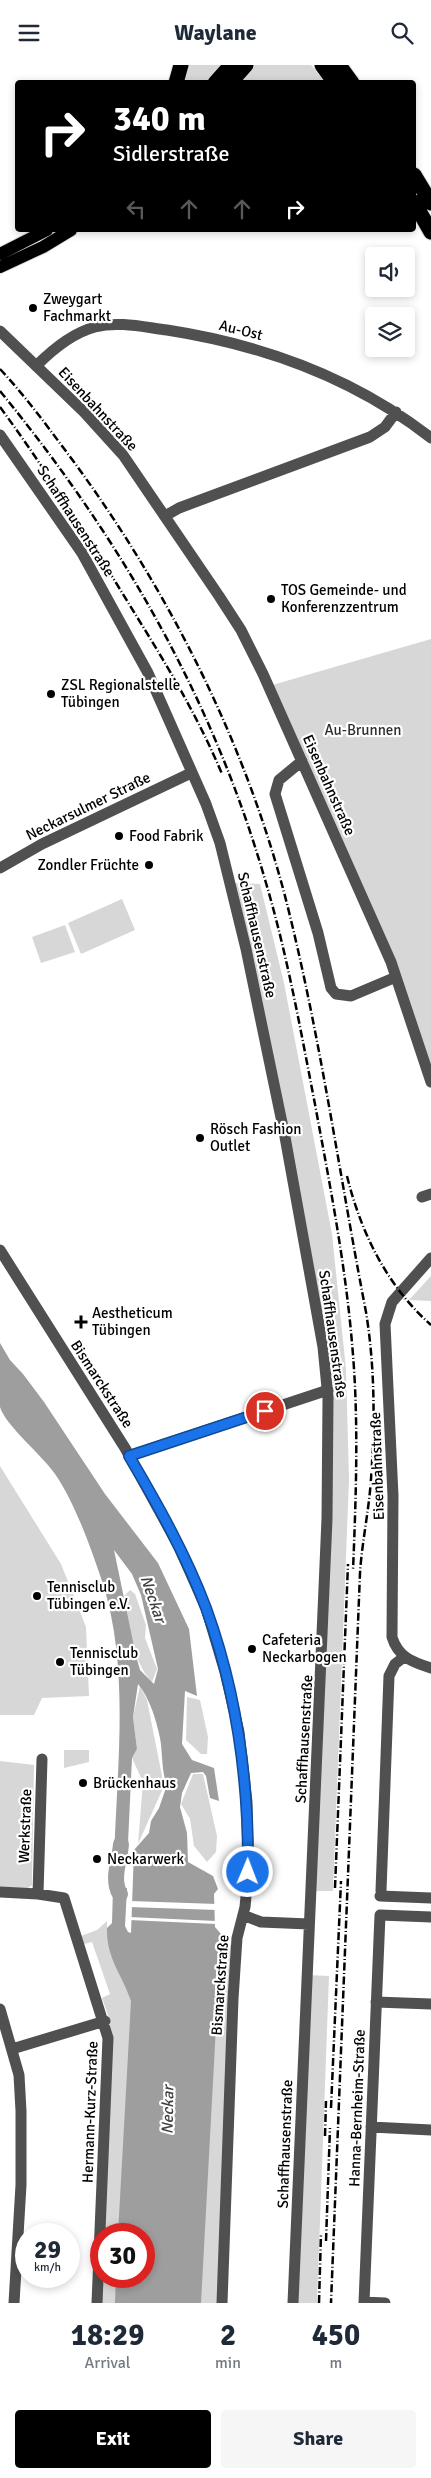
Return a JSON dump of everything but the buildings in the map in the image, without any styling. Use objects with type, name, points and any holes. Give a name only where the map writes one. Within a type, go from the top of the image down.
[{"type":"highway","points":[[177,80],[181,65]]},
{"type":"highway","points":[[218,80],[231,65]]},
{"type":"highway","points":[[233,80],[246,65]]},
{"type":"highway","points":[[322,65],[333,80]]},
{"type":"highway","points":[[340,65],[350,80]]},
{"type":"highway","points":[[422,185],[431,203]]},
{"type":"highway","points":[[416,206],[430,230]]},
{"type":"highway","points":[[416,219],[430,230]]},
{"type":"main road","points":[[0,254],[43,232]]},
{"type":"main road","points":[[0,267],[43,247],[68,232]]},
{"type":"street","name":"Au-Ost","points":[[36,367],[58,347],[80,332],[103,326],[135,325],[221,340],[268,353],[336,378],[396,412],[431,438]]},
{"type":"street","name":"Eisenbahnstraße","points":[[0,331],[84,412],[116,448],[166,516],[241,630],[302,761],[396,977],[431,1082]]},
{"type":"street","points":[[166,516],[179,508],[370,437],[385,427],[396,412]]},
{"type":"street","name":"Schaffhausenstraße","points":[[0,435],[82,553],[148,673],[206,804],[220,843],[246,949],[299,1215],[323,1347],[328,1390],[328,1478],[323,1661],[309,1924],[293,2303]]},
{"type":"street","points":[[302,761],[279,780],[275,794],[318,933],[331,988],[336,994],[350,996],[396,977]]},
{"type":"street","name":"Neckarsulmer Straße","points":[[0,868],[42,844],[191,773]]},
{"type":"street","name":"Bismarckstraße","points":[[0,1250],[129,1456],[178,1545],[206,1609],[225,1672],[239,1733],[247,1792],[248,1876],[243,1915],[237,1938],[232,2017],[222,2303]]},
{"type":"street","name":"Eisenbahnstraße","points":[[404,1657],[399,1653],[392,1637],[394,1516],[385,1324],[392,1302],[431,1258]]},
{"type":"street","points":[[129,1456],[328,1390]]},
{"type":"street","points":[[431,1668],[404,1657],[395,1664],[389,1676],[381,1894],[431,1898]]},
{"type":"street","name":"Werkstraße","points":[[38,1894],[42,1759]]},
{"type":"street","points":[[0,1892],[38,1894]]},
{"type":"street","name":"Hermann-Kurz-Straße","points":[[38,1894],[64,1899],[108,2038],[97,2303]]},
{"type":"street","points":[[243,1915],[261,1922],[309,1924]]},
{"type":"street","name":"Hanna-Bernheim-Straße","points":[[364,2303],[380,1915],[431,1917]]},
{"type":"street","points":[[376,2001],[431,2004]]},
{"type":"street","points":[[0,2009],[19,2075],[21,2111],[21,2185],[14,2303]]},
{"type":"street","points":[[12,2049],[104,2021]]},
{"type":"street","points":[[371,2127],[431,2130]]},
{"type":"street","points":[[364,2303],[385,2303]]},
{"type":"green space","points":[[185,65],[224,65],[211,80],[182,80]]},
{"type":"green space","points":[[254,65],[311,65],[323,80],[238,80]]},
{"type":"green space","name":"Au-Brunnen","points":[[431,639],[431,1082],[391,962],[269,686]]},
{"type":"green space","points":[[231,883],[260,884],[284,983],[332,1234],[346,1369],[349,1479],[333,1891],[313,1891],[308,1975],[329,1976],[317,2303],[293,2303],[327,1375]]},
{"type":"green space","points":[[122,899],[135,930],[81,954],[68,923]]},
{"type":"green space","points":[[65,925],[75,952],[41,963],[32,937]]},
{"type":"green space","points":[[431,1276],[431,1301],[409,1300]]},
{"type":"green space","name":"Tennisclub Tübingen e.V.","points":[[0,1466],[61,1564],[86,1627],[89,1696],[42,1698],[34,1715],[0,1715]]},
{"type":"green space","points":[[130,1590],[135,1594],[146,1625],[145,1638],[157,1669],[152,1682],[139,1663],[132,1642],[124,1596]]},
{"type":"green space","points":[[140,1686],[147,1700],[164,1786],[138,1844],[143,1782],[132,1758],[137,1749],[133,1717]]},
{"type":"green space","points":[[187,1697],[200,1700],[208,1737],[207,1754],[201,1754],[186,1740]]},
{"type":"green space","points":[[64,1750],[89,1750],[89,1762],[64,1768]]},
{"type":"green space","points":[[0,1761],[34,1765],[32,1885],[28,1888],[0,1888]]},
{"type":"green space","points":[[193,1774],[203,1774],[217,1836],[216,1852],[207,1862],[194,1846],[190,1819],[181,1804]]},
{"type":"green space","points":[[107,1921],[107,1935],[219,1934],[236,1950],[222,2303],[101,2303],[102,2288],[155,2288],[155,2223],[104,2223],[110,2021],[102,1998],[110,1994],[92,1942],[84,1944],[81,1936],[97,1930]]},
{"type":"water","name":"Neckar","points":[[0,1343],[10,1360],[44,1402],[105,1494],[158,1563],[189,1629],[197,1696],[185,1691],[182,1744],[192,1760],[214,1768],[219,1801],[210,1798],[206,1776],[203,1772],[191,1773],[182,1793],[180,1807],[187,1833],[188,1862],[213,1876],[218,1889],[214,1894],[215,1927],[221,1934],[201,2303],[115,2303],[116,2288],[155,2288],[155,2223],[119,2223],[131,2001],[109,1948],[107,1928],[112,1923],[113,1888],[127,1888],[125,1926],[128,1932],[131,1933],[134,1850],[149,1833],[151,1821],[159,1808],[167,1785],[157,1724],[149,1703],[138,1684],[133,1717],[137,1749],[132,1758],[127,1864],[114,1864],[120,1721],[119,1685],[111,1615],[93,1554],[69,1498],[50,1467],[9,1423],[0,1407]],"holes":[[[114,1550],[132,1574],[141,1595],[158,1669],[154,1684],[140,1670]]]},
{"type":"pier","points":[[130,1901],[217,1904],[217,1910],[129,1907]]},
{"type":"pier","points":[[129,1917],[216,1921],[216,1924],[129,1920]]},
{"type":"waterway","points":[[120,1894],[117,1888],[116,1876],[121,1844]]},
{"type":"railway","points":[[0,369],[29,403],[74,462],[109,512],[141,563],[172,615],[200,669],[248,781],[268,838],[285,896],[309,999],[366,1312],[373,1375],[373,1437],[370,1491],[360,1573],[331,2303]]},
{"type":"railway","points":[[0,391],[85,504],[123,563],[158,623],[190,685],[219,749],[244,815],[266,883],[287,964],[298,1018],[331,1190],[345,1282],[356,1400],[353,1571]]},
{"type":"railway","points":[[0,407],[67,504],[154,645],[191,708],[222,774]]},
{"type":"railway","points":[[347,1176],[360,1218],[378,1257],[401,1293],[431,1325]]},
{"type":"railway","points":[[335,1888],[348,1564]]},
{"type":"railway","points":[[331,2108],[341,1881]]},
{"type":"railway","points":[[325,2136],[326,2101]]},
{"type":"railway","points":[[326,2241],[330,2128]]},
{"type":"railway","points":[[319,2303],[321,2233]]},
{"type":"place","name":"Zweygart Fachmarkt","points":[[33,308]]},
{"type":"place","name":"TOS Gemeinde- und Konferenzzentrum","points":[[271,599]]},
{"type":"place","name":"ZSL Regionalstelle Tübingen","points":[[51,694]]},
{"type":"place","name":"Food Fabrik","points":[[119,836]]},
{"type":"place","name":"Zondler Früchte","points":[[149,865]]},
{"type":"place","name":"Rösch Fashion Outlet","points":[[200,1138]]},
{"type":"place","name":"Aestheticum Tübingen","points":[[81,1322]]},
{"type":"place","name":"Tennisclub Tübingen e.V.","points":[[37,1596]]},
{"type":"place","name":"Cafeteria Neckarbogen","points":[[252,1649]]},
{"type":"place","name":"Tennisclub Tübingen","points":[[60,1662]]},
{"type":"place","name":"Brückenhaus","points":[[83,1783]]},
{"type":"place","name":"Neckarwerk","points":[[97,1859]]},
{"type":"route","points":[[248,1872],[249,1829],[245,1772],[239,1733],[225,1672],[206,1609],[178,1545],[154,1498],[129,1456],[265,1411]]}]
